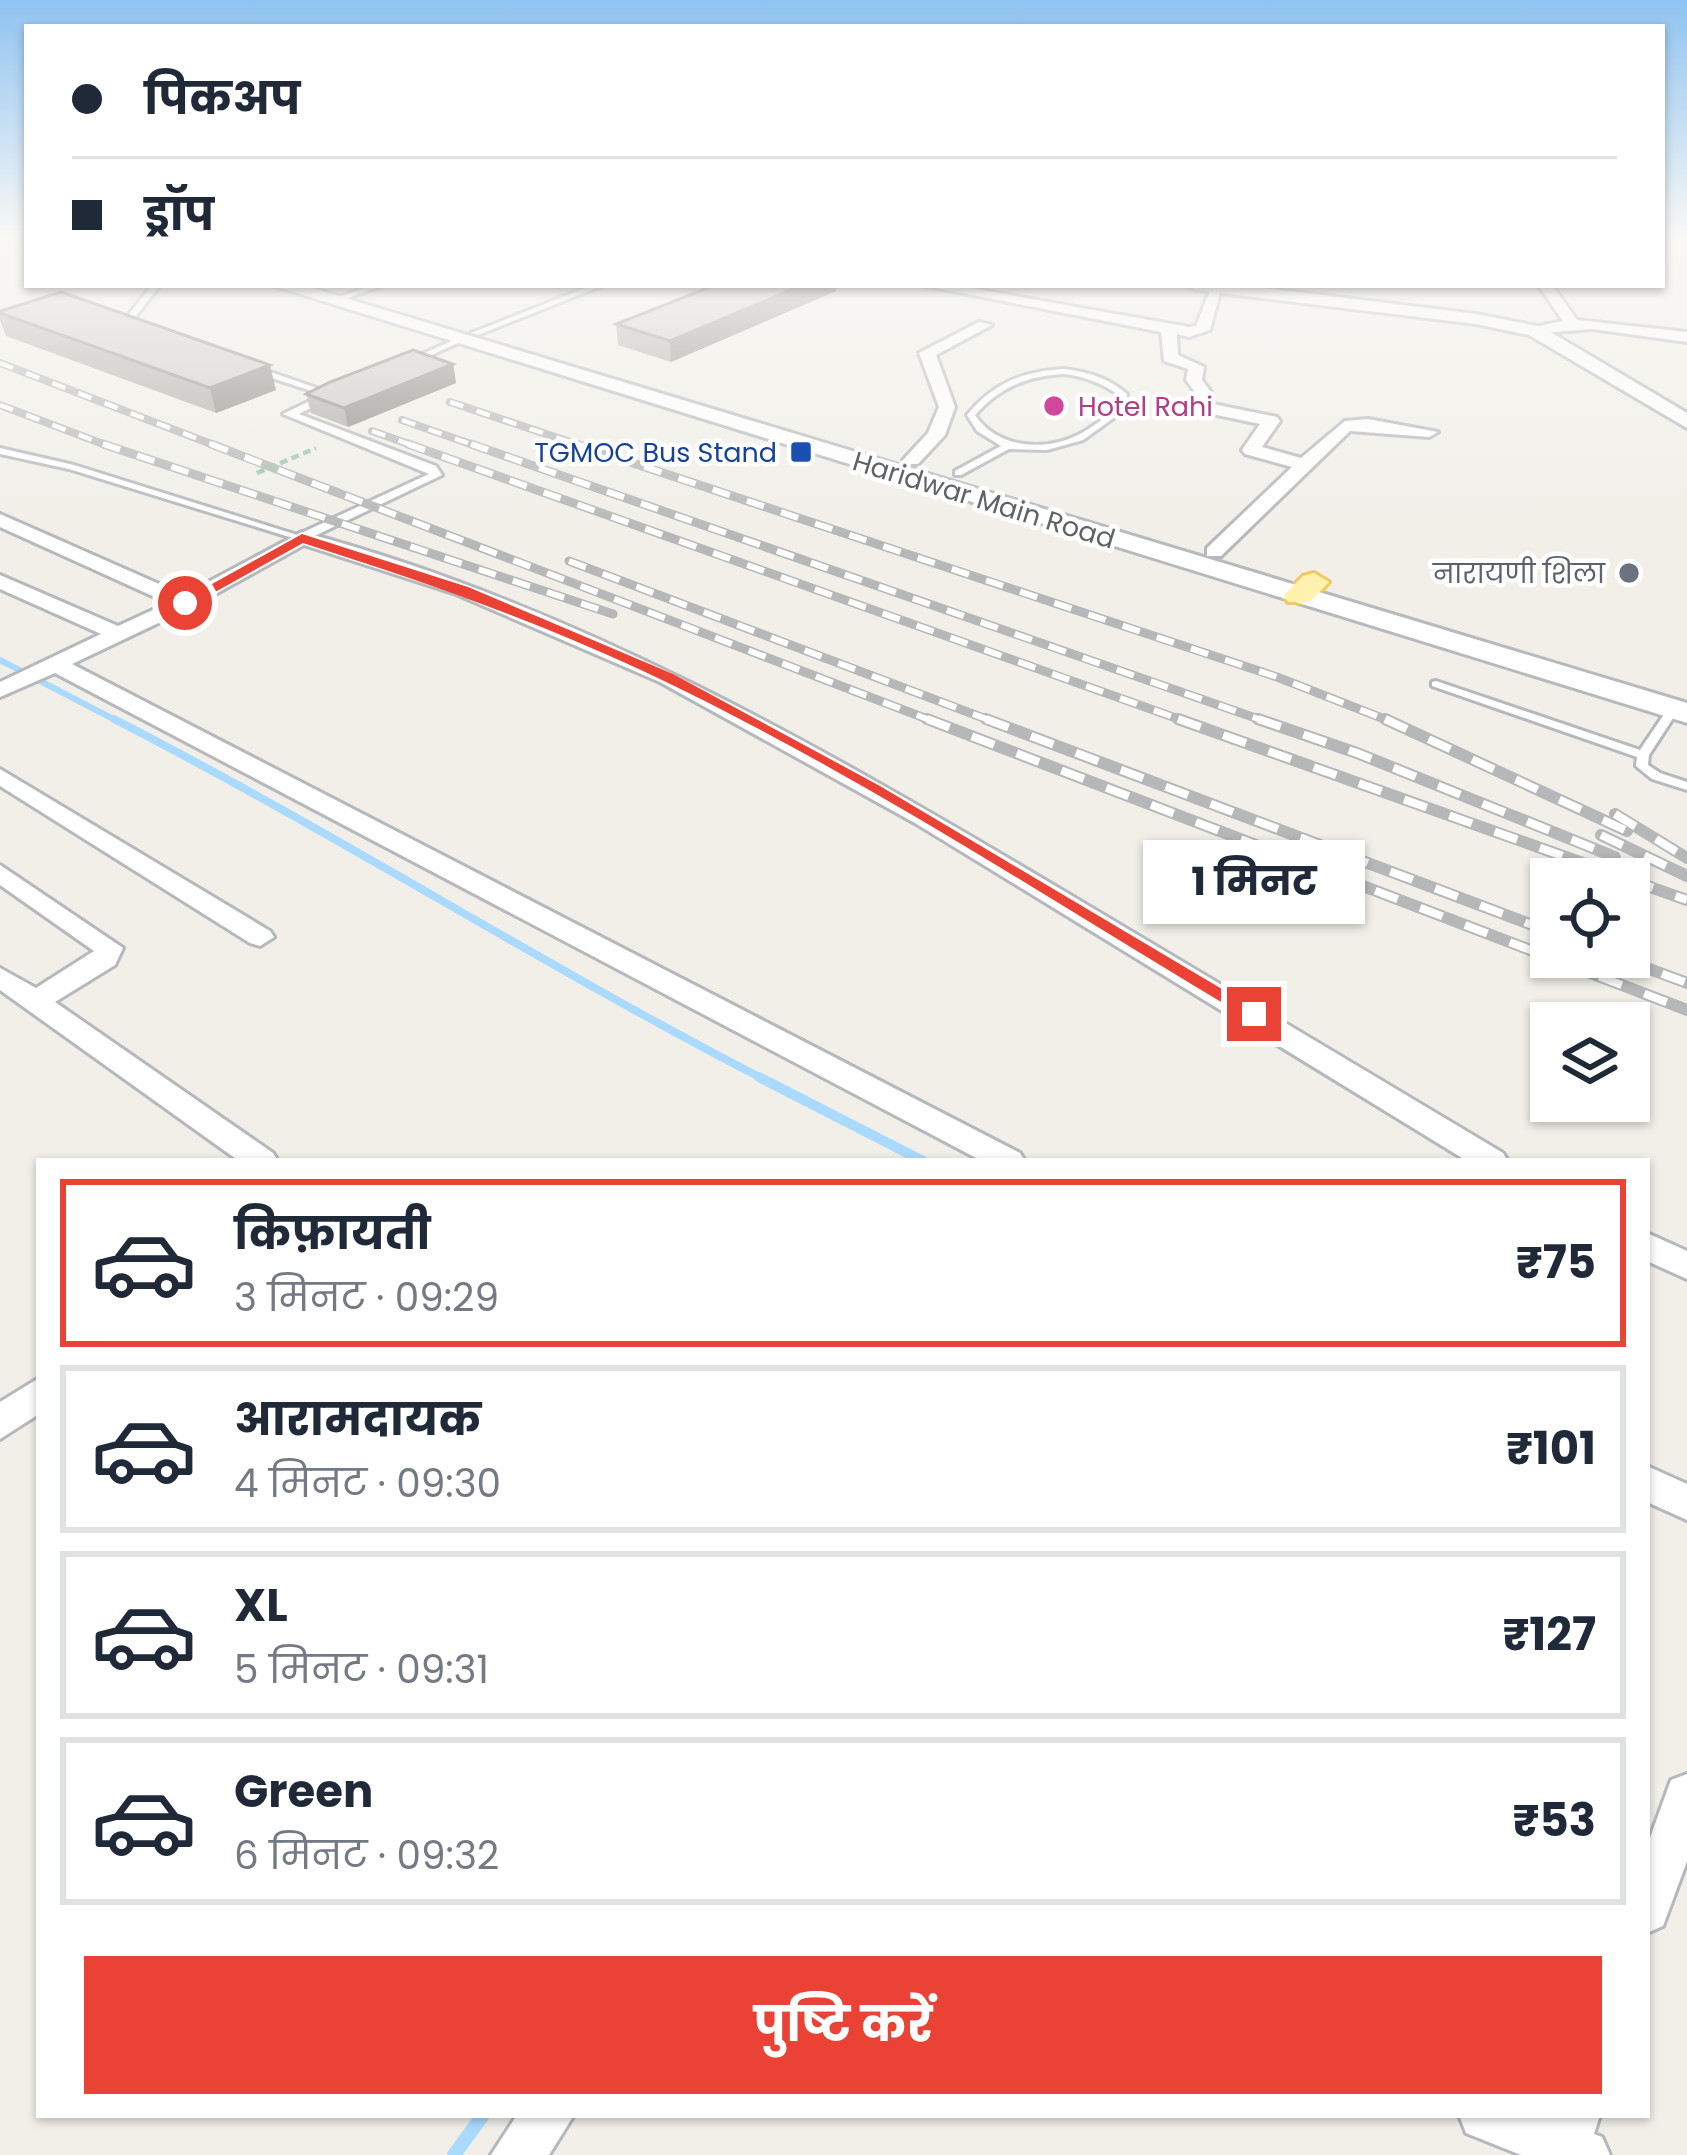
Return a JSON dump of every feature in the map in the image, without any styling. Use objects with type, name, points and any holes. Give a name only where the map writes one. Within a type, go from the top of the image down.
[{"type":"main road","name":"Haridwar Main Road","points":[[463,336],[1682,705]]},
{"type":"main road","name":"Haridwar Main Road","points":[[530,355],[958,473],[1214,552],[1307,589]]},
{"type":"street","points":[[912,460],[936,435],[947,407],[927,353],[964,336]]},
{"type":"street","points":[[1168,336],[1170,358],[1196,367],[1194,380],[1203,392],[1199,406],[1271,421],[1251,450],[1305,465]]},
{"type":"street","points":[[1541,336],[1687,422]]},
{"type":"street","points":[[29,676],[185,603],[302,538],[436,475],[432,469],[289,414],[330,394]]},
{"type":"street","points":[[1214,552],[1345,427],[1368,424],[1429,432]]},
{"type":"street","points":[[0,520],[185,603]]},
{"type":"street","points":[[302,538],[463,590],[668,677],[981,851],[1487,1158]]},
{"type":"street","points":[[0,581],[118,634]]},
{"type":"street","points":[[29,676],[1004,1158]]},
{"type":"street","points":[[0,776],[260,937]]},
{"type":"street","points":[[0,873],[109,948],[104,959],[35,1001]]},
{"type":"street","points":[[0,977],[258,1158]]},
{"type":"street","points":[[1650,1248],[1687,1266]]},
{"type":"street","points":[[0,1423],[36,1395]]},
{"type":"street","points":[[1650,1484],[1687,1503]]},
{"type":"street","points":[[1650,1901],[1687,1796]]},
{"type":"street","points":[[518,2155],[547,2118]]},
{"type":"street","points":[[1495,2118],[1574,2139]]},
{"type":"lane","points":[[395,368],[471,336]]},
{"type":"lane","points":[[248,367],[330,394],[351,386]]},
{"type":"lane","points":[[958,473],[1007,446],[1047,447],[1080,438],[1122,409],[1123,394],[1104,381],[1067,374],[1016,376],[971,415],[980,429],[1007,446]]},
{"type":"lane","points":[[0,452],[70,467],[302,538]]},
{"type":"lane","points":[[1436,684],[1643,755]]},
{"type":"lane","points":[[1643,755],[1682,705]]},
{"type":"lane","points":[[1643,755],[1647,771],[1687,786]]},
{"type":"path","points":[[257,473],[316,448]]},
{"type":"building","points":[[63,336],[186,336],[270,365],[210,388]]},
{"type":"building","points":[[413,350],[453,364],[344,408],[306,394],[330,382]]},
{"type":"waterway","points":[[0,660],[119,722]]},
{"type":"waterway","points":[[114,719],[765,1080]]},
{"type":"waterway","points":[[759,1077],[917,1158]]},
{"type":"waterway","points":[[454,2155],[481,2118]]},
{"type":"railway","points":[[0,363],[219,447]]},
{"type":"railway","points":[[450,402],[576,444]]},
{"type":"railway","points":[[0,405],[104,444]]},
{"type":"railway","points":[[402,420],[479,447]]},
{"type":"railway","points":[[372,431],[417,447]]},
{"type":"railway","points":[[104,444],[613,614]]},
{"type":"railway","points":[[104,444],[111,447]]},
{"type":"railway","points":[[211,444],[935,722]]},
{"type":"railway","points":[[408,444],[1187,722]]},
{"type":"railway","points":[[471,444],[1267,722]]},
{"type":"railway","points":[[576,444],[1277,677],[1389,721]]},
{"type":"railway","points":[[576,444],[585,447]]},
{"type":"railway","points":[[569,561],[994,722]]},
{"type":"railway","points":[[927,719],[1687,1010]]},
{"type":"railway","points":[[986,719],[1530,924]]},
{"type":"railway","points":[[1178,719],[1687,900]]},
{"type":"railway","points":[[1258,719],[1357,753],[1615,857]]},
{"type":"railway","points":[[1385,719],[1389,721]]},
{"type":"railway","points":[[1389,721],[1627,831]]},
{"type":"railway","points":[[1615,814],[1687,858]]},
{"type":"railway","points":[[1601,835],[1687,876]]},
{"type":"railway","points":[[1650,969],[1687,983]]},
{"type":"place","name":"Hotel Rahi","points":[[1054,406]]},
{"type":"place","name":"TGMOC Bus Stand","points":[[801,452]]},
{"type":"place","name":"नारायणी शिला","points":[[1629,573]]},
{"type":"route","points":[[185,603],[302,538],[463,590],[668,677],[875,789],[1254,1014]]}]
